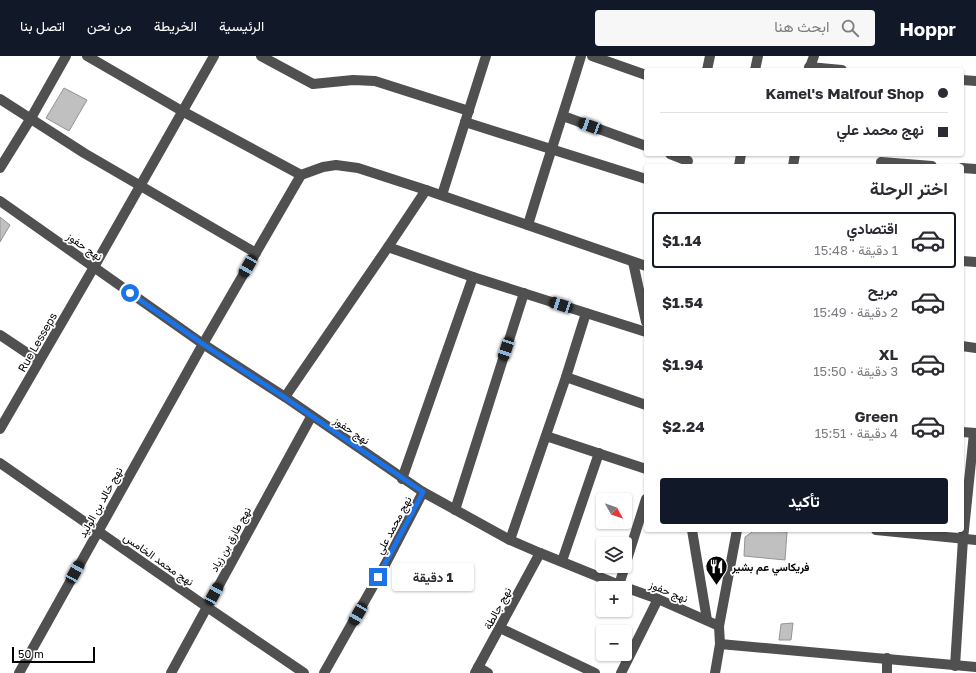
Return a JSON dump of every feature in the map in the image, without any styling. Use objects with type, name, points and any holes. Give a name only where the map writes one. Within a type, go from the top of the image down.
[{"type":"street","points":[[0,168],[31,118],[66,56]]},
{"type":"street","points":[[87,56],[182,111],[301,175],[323,167],[336,165],[346,165],[358,168],[644,265]]},
{"type":"street","name":"Rue Lesseps","points":[[0,429],[214,56]]},
{"type":"street","points":[[261,56],[313,84],[353,80],[375,81],[469,111]]},
{"type":"street","points":[[442,196],[486,56]]},
{"type":"street","points":[[528,225],[581,56]]},
{"type":"street","points":[[592,56],[644,74]]},
{"type":"street","points":[[707,68],[710,56]]},
{"type":"street","points":[[755,68],[758,56]]},
{"type":"street","points":[[809,68],[814,56]]},
{"type":"street","points":[[964,80],[976,81]]},
{"type":"street","points":[[0,99],[84,153],[256,253]]},
{"type":"street","points":[[562,116],[644,145]]},
{"type":"street","points":[[465,122],[644,178]]},
{"type":"street","points":[[676,156],[689,160]]},
{"type":"street","points":[[881,161],[912,164]]},
{"type":"street","points":[[964,168],[976,169]]},
{"type":"street","name":"نهج خالد بن الوليد","points":[[19,673],[203,344],[301,175]]},
{"type":"street","points":[[284,397],[426,190]]},
{"type":"street","name":"نهج حفوز","points":[[0,201],[203,344],[284,397],[311,417],[423,492],[510,540],[610,581]]},
{"type":"street","points":[[388,247],[473,277],[644,331]]},
{"type":"street","points":[[964,261],[976,262]]},
{"type":"street","points":[[633,262],[644,313]]},
{"type":"street","points":[[402,478],[473,277]]},
{"type":"street","points":[[455,510],[524,293]]},
{"type":"street","points":[[510,540],[566,377],[586,313]]},
{"type":"street","points":[[0,335],[39,361]]},
{"type":"street","points":[[964,346],[976,348]]},
{"type":"street","points":[[566,377],[644,404]]},
{"type":"street","name":"نهج طارق بن زياد","points":[[171,673],[311,417]]},
{"type":"street","points":[[964,432],[975,433],[964,530]]},
{"type":"street","points":[[546,436],[644,468]]},
{"type":"street","points":[[562,561],[599,453]]},
{"type":"street","name":"نهج محمد الخامس","points":[[0,463],[207,608],[304,673]]},
{"type":"street","name":"نهج محمد علي","points":[[324,673],[385,565],[423,492]]},
{"type":"street","points":[[620,581],[644,505]]},
{"type":"street","points":[[692,532],[707,620]]},
{"type":"street","points":[[715,673],[720,644],[719,626],[737,532]]},
{"type":"street","points":[[895,532],[976,540]]},
{"type":"street","points":[[955,666],[964,532]]},
{"type":"street","name":"نهج جالطة","points":[[477,670],[540,553]]},
{"type":"street","name":"نهج حفوز","points":[[632,590],[658,599],[719,626]]},
{"type":"street","points":[[621,673],[658,599]]},
{"type":"street","points":[[500,628],[595,673]]},
{"type":"street","points":[[720,644],[976,667]]},
{"type":"street","points":[[887,673],[888,658]]},
{"type":"street","points":[[477,670],[488,673]]},
{"type":"building","points":[[64,88],[87,100],[69,131],[46,118]]},
{"type":"building","points":[[0,217],[10,225],[0,242]]},
{"type":"building","points":[[752,532],[787,532],[785,560],[744,556],[745,537]]},
{"type":"building","points":[[793,623],[791,640],[779,640],[781,624]]},
{"type":"place","name":"فريكاسي عم بشير","points":[[717,586]]},
{"type":"route","points":[[130,293],[423,492],[378,577]]}]
